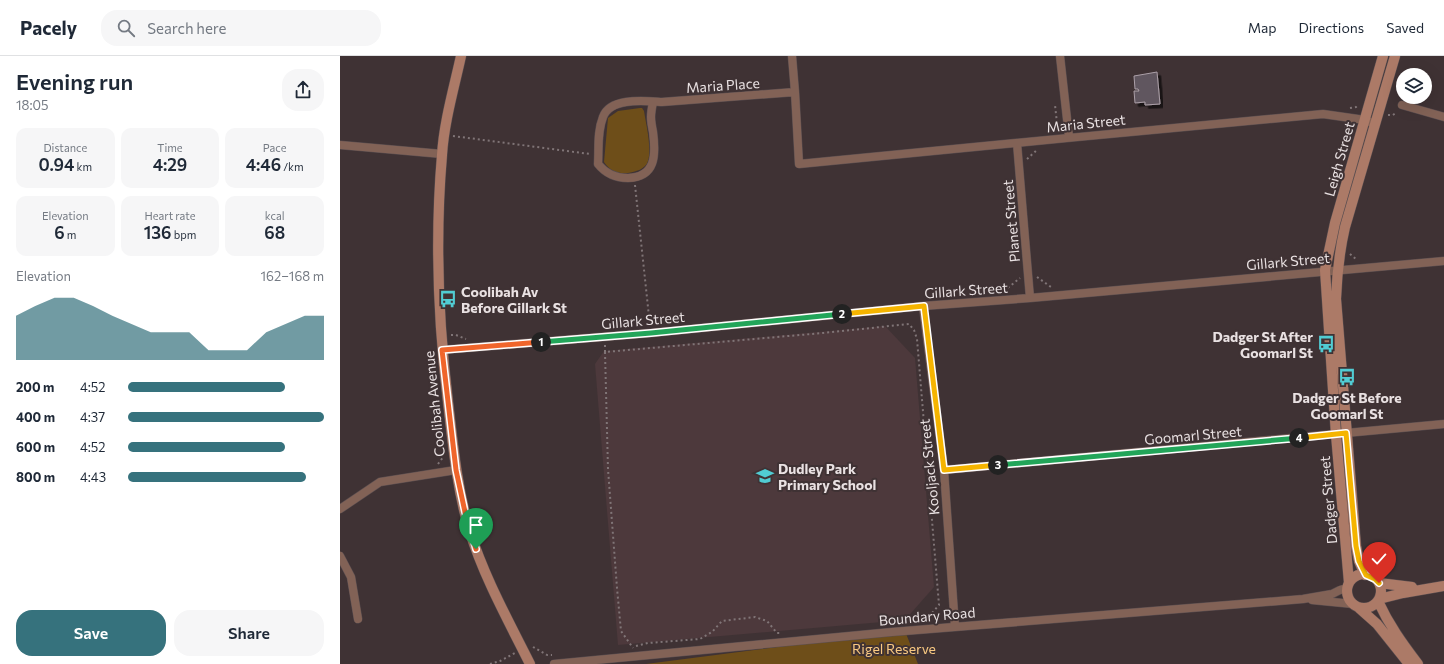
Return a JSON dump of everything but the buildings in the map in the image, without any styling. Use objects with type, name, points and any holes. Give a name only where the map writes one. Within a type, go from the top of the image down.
[{"type":"street","name":"Coolibah Avenue","points":[[461,56],[442,154],[438,234],[442,350],[456,470],[465,512],[476,549],[495,595],[530,664]]},
{"type":"street","points":[[792,56],[795,92]]},
{"type":"street","points":[[1060,56],[1069,137]]},
{"type":"street","name":"Leigh Street","points":[[1325,270],[1335,223],[1383,56]]},
{"type":"street","name":"Leigh Street","points":[[1337,270],[1345,227],[1395,56]]},
{"type":"street","name":"Maria Place","points":[[635,178],[620,178],[607,173],[598,164],[601,122],[607,110],[618,103],[632,101],[662,102],[795,92]]},
{"type":"street","name":"Maria Street","points":[[795,92],[799,164],[1069,137],[1324,114],[1365,120],[1375,124]]},
{"type":"street","points":[[635,178],[648,170],[654,161],[655,152],[651,118],[653,102]]},
{"type":"street","points":[[1402,105],[1444,117]]},
{"type":"street","name":"Planet Street","points":[[1018,143],[1030,298]]},
{"type":"street","points":[[340,145],[442,154]]},
{"type":"street","name":"Gillark Street","points":[[442,350],[651,333],[924,306],[1030,298],[1325,270],[1444,261]]},
{"type":"street","name":"Dadger Street","points":[[1325,270],[1341,434],[1356,546],[1359,561],[1366,575]]},
{"type":"street","name":"Dadger Street","points":[[1337,270],[1336,299],[1348,586]]},
{"type":"street","name":"Kooljack Street","points":[[924,306],[944,470],[955,627]]},
{"type":"street","name":"Goomarl Street","points":[[944,470],[1444,424]]},
{"type":"street","points":[[340,510],[380,482],[456,470]]},
{"type":"street","points":[[340,556],[351,577],[358,619]]},
{"type":"street","points":[[1409,664],[1377,624],[1348,597],[1348,586],[1356,577],[1366,575],[1375,579],[1379,583],[1381,588],[1379,600],[1385,618],[1395,635],[1418,664]]},
{"type":"street","points":[[1379,583],[1426,589]]},
{"type":"street","name":"Boundary Road","points":[[554,664],[955,627],[1303,599],[1332,594],[1348,586]]},
{"type":"street","points":[[1356,606],[1369,608],[1379,600],[1403,593],[1444,586]]},
{"type":"street","name":"Boundary Road","points":[[1303,599],[1356,606]]},
{"type":"path","points":[[1026,161],[1028,157],[1038,150],[1037,133],[1050,132],[1057,123],[1055,100]]},
{"type":"path","points":[[445,135],[599,156]]},
{"type":"path","points":[[635,178],[651,333]]},
{"type":"path","points":[[1003,292],[1019,278],[1028,277],[1037,277],[1053,288]]},
{"type":"path","points":[[644,324],[650,323]]},
{"type":"path","points":[[605,352],[909,324],[914,330],[917,339],[939,605],[924,622]]},
{"type":"path","points":[[442,335],[456,335],[467,339]]},
{"type":"path","points":[[605,337],[608,469],[617,588],[621,631],[633,648]]},
{"type":"path","points":[[627,649],[648,643],[700,639],[712,632],[722,621],[749,617],[755,617],[767,621],[777,633],[784,632]]},
{"type":"path","points":[[490,664],[500,661],[530,645],[548,655],[555,655]]},
{"type":"shaded area","name":"Dudley Park Primary School","points":[[885,326],[915,358],[934,587],[905,620],[618,645],[595,364],[604,351]]},
{"type":"green space","points":[[642,108],[644,111],[648,136],[649,156],[647,164],[640,170],[634,172],[624,173],[614,171],[604,162],[608,118],[618,111]]},
{"type":"green space","name":"Rigel Reserve","points":[[905,631],[918,664],[646,664],[892,632]]},
{"type":"place","name":"Coolibah Av Before Gillark St","points":[[448,299]]},
{"type":"place","name":"Dadger St After Goomarl St","points":[[1326,344]]},
{"type":"place","name":"Dadger St Before Goomarl St","points":[[1347,377]]},
{"type":"place","name":"Dudley Park Primary School","points":[[765,476]]},
{"type":"route","points":[[476,549],[465,512],[456,470],[442,350],[651,333],[924,306],[944,470],[1346,433],[1356,546],[1359,561],[1366,575],[1371,576],[1379,583]]}]
